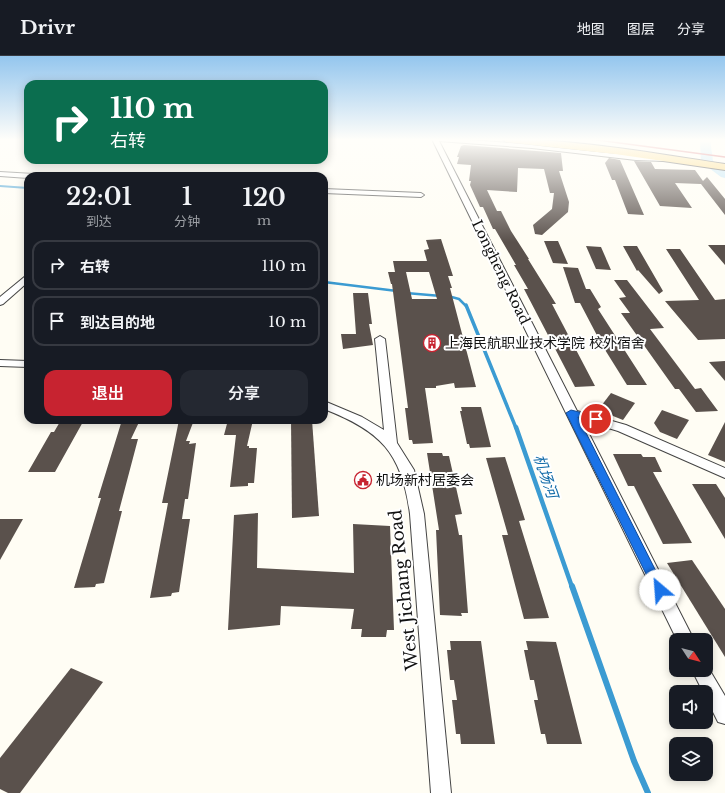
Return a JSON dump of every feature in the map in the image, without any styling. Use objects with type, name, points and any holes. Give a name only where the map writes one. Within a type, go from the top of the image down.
[{"type":"street","name":"Longheng Road","points":[[452,173],[682,633]]},
{"type":"street","points":[[0,174],[24,175]]},
{"type":"street","points":[[328,191],[421,196]]},
{"type":"street","points":[[0,302],[24,281]]},
{"type":"street","points":[[380,339],[391,443]]},
{"type":"street","points":[[0,362],[24,364]]},
{"type":"street","name":"West Jichang Road","points":[[328,407],[357,419],[391,443],[403,460],[411,478],[441,793]]},
{"type":"street","points":[[571,413],[622,428],[725,473]]},
{"type":"street","points":[[705,677],[725,715]]},
{"type":"building","points":[[470,173],[518,173],[517,192],[487,190],[497,211],[501,211],[511,231],[556,304],[552,304],[595,386],[575,387],[524,289],[528,289],[514,265],[516,265],[495,229],[493,229],[483,207],[480,207],[470,185],[471,181],[469,181]]},
{"type":"building","points":[[545,173],[560,173],[569,202],[568,212],[542,235],[535,234],[533,225],[552,209],[554,193],[550,193]]},
{"type":"building","points":[[609,173],[626,173],[644,215],[628,214],[615,180],[612,180]]},
{"type":"building","points":[[641,173],[697,173],[703,181],[707,177],[725,199],[725,215],[701,184],[675,183],[692,208],[660,206]]},
{"type":"building","name":"上海民航职业技术学院 校外宿舍","points":[[441,239],[453,276],[448,276],[452,288],[450,288],[476,387],[455,388],[454,383],[436,386],[436,388],[425,388],[433,443],[413,444],[412,440],[409,440],[405,408],[408,408],[392,284],[388,272],[395,272],[393,261],[427,261],[424,250],[429,249],[426,240]],"holes":[[[406,272],[429,272],[437,299],[412,299]]]},
{"type":"building","points":[[544,241],[558,241],[568,264],[553,263]]},
{"type":"building","points":[[708,245],[725,245],[725,265]]},
{"type":"building","points":[[586,246],[601,247],[611,270],[596,269]]},
{"type":"building","points":[[623,246],[637,246],[663,291],[659,294],[638,270],[637,271]]},
{"type":"building","points":[[666,249],[680,249],[715,300],[725,299],[725,339],[698,340],[665,301],[699,300]]},
{"type":"building","points":[[563,267],[578,268],[586,289],[590,289],[601,307],[598,309],[647,385],[627,385],[602,345],[580,303],[575,303]]},
{"type":"building","points":[[614,280],[627,280],[664,328],[650,329],[695,389],[701,388],[718,411],[696,412],[679,389],[675,389],[621,313],[630,313],[619,298],[626,297]]},
{"type":"building","points":[[353,293],[368,293],[372,324],[369,324],[373,345],[343,349],[341,334],[356,334]]},
{"type":"building","points":[[725,361],[725,381],[709,362]]},
{"type":"building","points":[[611,393],[635,403],[623,420],[598,410]]},
{"type":"building","points":[[461,407],[481,407],[491,447],[470,448],[469,444],[467,444],[460,411],[462,411]]},
{"type":"building","points":[[662,410],[689,420],[677,439],[660,432],[654,423]]},
{"type":"building","points":[[725,422],[725,462],[708,455]]},
{"type":"building","points":[[59,424],[82,424],[55,472],[28,472],[51,432],[54,432]]},
{"type":"building","points":[[121,424],[138,424],[131,439],[138,439],[119,511],[122,511],[104,583],[96,584],[95,587],[74,588],[101,498],[98,498]]},
{"type":"building","points":[[178,424],[192,424],[186,441],[190,441],[189,444],[196,443],[188,499],[185,499],[182,519],[190,519],[179,592],[172,593],[171,596],[150,598],[168,503],[162,503]]},
{"type":"building","points":[[227,424],[252,424],[247,446],[249,446],[249,448],[257,448],[254,483],[248,483],[248,486],[230,487],[236,435],[224,435]]},
{"type":"building","points":[[291,424],[312,424],[319,516],[292,518]]},
{"type":"building","points":[[427,453],[442,453],[443,456],[449,456],[462,514],[455,515],[459,535],[462,535],[468,613],[461,613],[462,616],[440,615],[436,530],[439,530]]},
{"type":"building","points":[[613,454],[641,454],[643,457],[655,457],[662,472],[653,472],[692,543],[663,544],[634,486],[628,486]]},
{"type":"building","points":[[505,457],[525,520],[519,521],[549,618],[524,619],[502,535],[508,535],[486,458]]},
{"type":"building","points":[[692,484],[716,484],[725,498],[725,539]]},
{"type":"building","points":[[258,513],[257,568],[354,573],[353,524],[390,526],[394,630],[387,630],[386,637],[361,637],[362,629],[351,629],[354,609],[281,606],[280,625],[228,630],[234,515]]},
{"type":"building","points":[[0,519],[23,519],[0,560]]},
{"type":"building","points":[[692,560],[725,609],[725,657],[713,638],[713,633],[710,633],[667,563]]},
{"type":"building","points":[[450,641],[481,641],[495,744],[461,744],[460,734],[456,734],[452,700],[457,700],[454,680],[450,680],[447,650],[451,650]]},
{"type":"building","points":[[526,641],[556,642],[582,744],[547,744],[545,734],[541,734],[534,700],[538,700],[534,680],[530,680],[524,650],[528,650]]},
{"type":"building","points":[[71,668],[103,682],[20,793],[8,793],[0,789],[0,758]]},
{"type":"waterway","name":"机场河","points":[[0,186],[24,188]]},
{"type":"waterway","name":"机场河","points":[[328,282],[397,291]]},
{"type":"waterway","name":"机场河","points":[[406,293],[441,296]]},
{"type":"waterway","name":"机场河","points":[[448,296],[459,299],[466,306]]},
{"type":"waterway","name":"机场河","points":[[466,305],[516,428]]},
{"type":"waterway","name":"机场河","points":[[516,427],[572,587]]},
{"type":"waterway","name":"机场河","points":[[572,586],[634,761],[648,793]]},
{"type":"place","name":"上海民航职业技术学院 校外宿舍","points":[[432,343]]},
{"type":"place","name":"机场新村居委会","points":[[363,480]]},
{"type":"route","points":[[596,419],[571,413],[660,590]]}]
